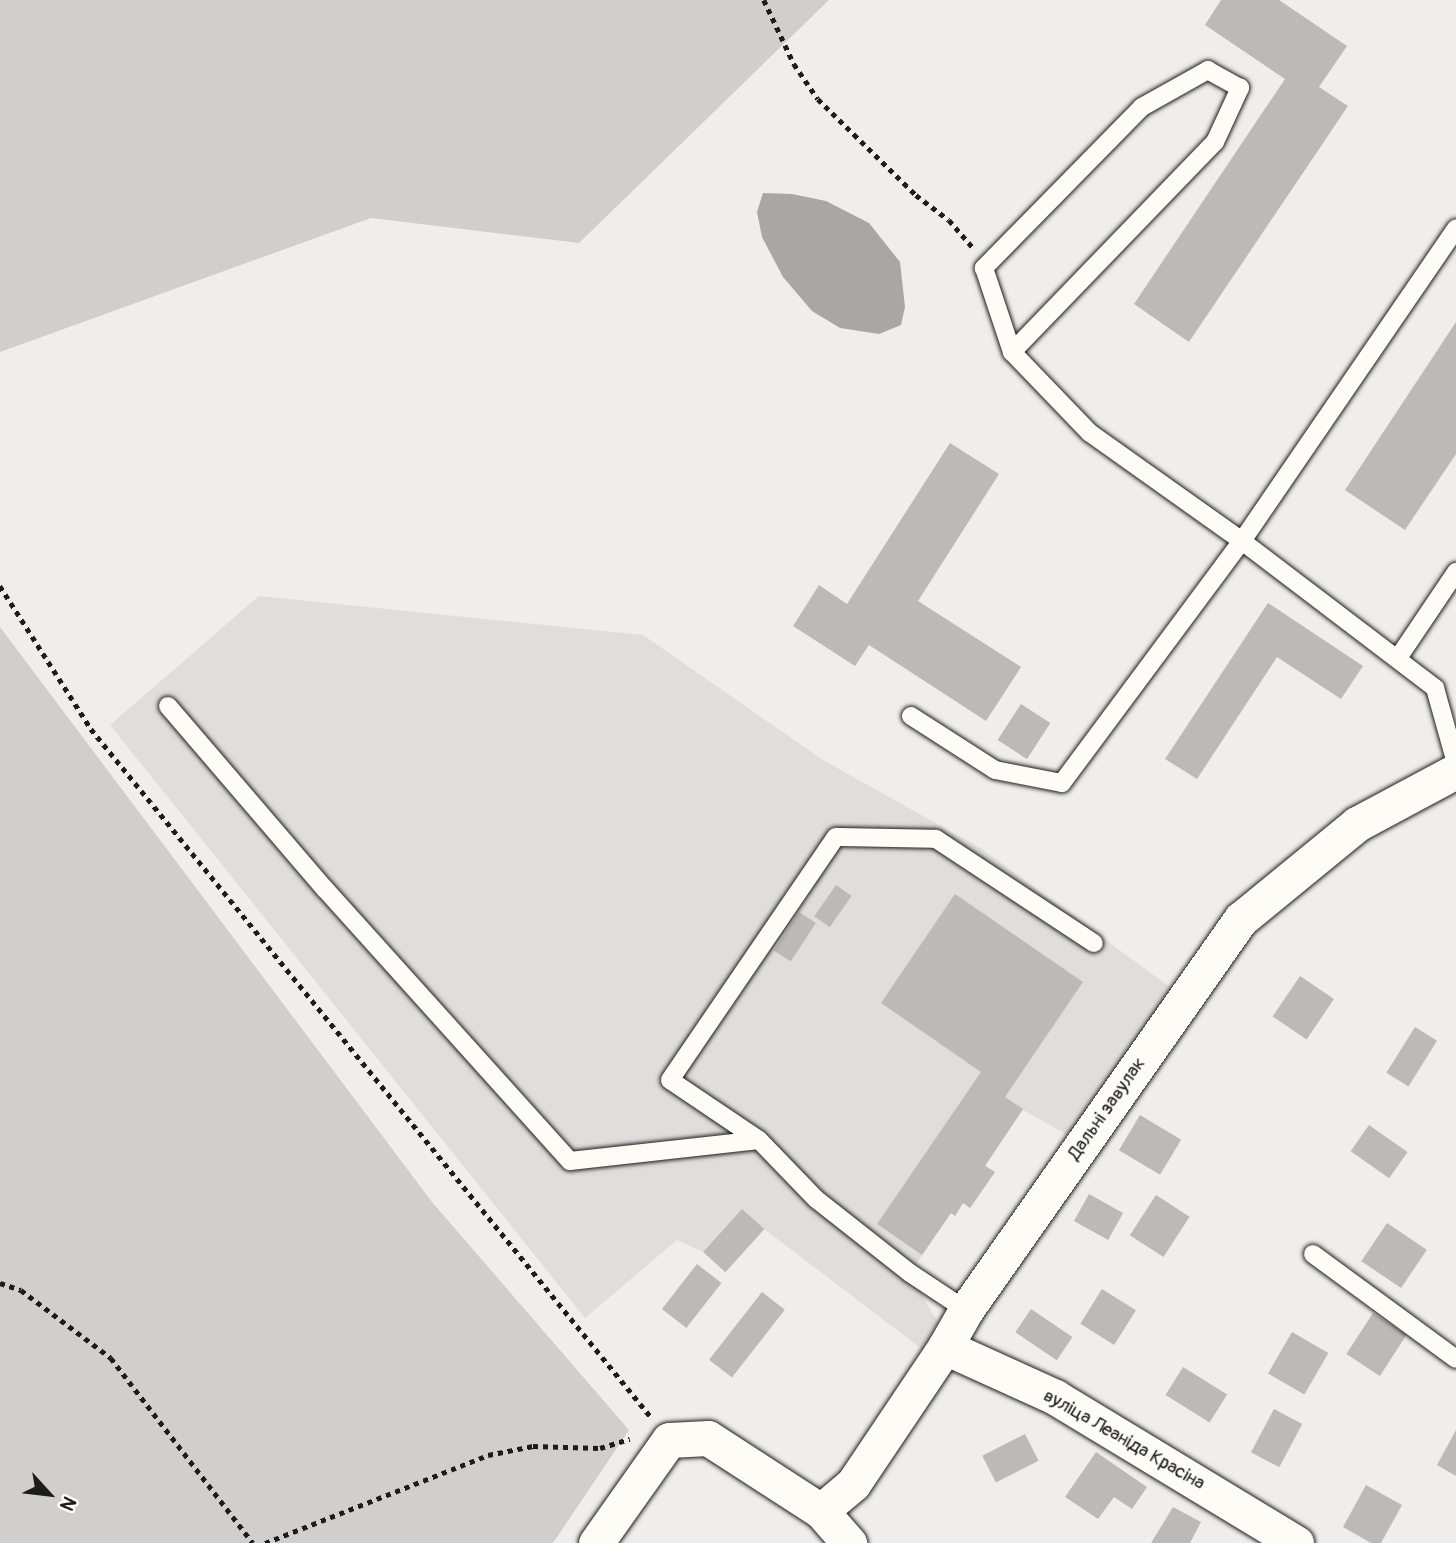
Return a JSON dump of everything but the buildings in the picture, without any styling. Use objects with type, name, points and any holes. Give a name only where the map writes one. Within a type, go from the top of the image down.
[{"type":"street","name":"Дальні завулак","points":[[821,1511],[853,1484],[945,1347],[966,1310],[1241,919],[1357,824],[1456,771]]},
{"type":"street","name":"вуліца Леаніда Красіна","points":[[945,1347],[1055,1397],[1296,1543]]},
{"type":"street","points":[[596,1543],[665,1435],[708,1438],[821,1511],[849,1543]]},
{"type":"lane","points":[[1012,352],[1215,142],[1240,88],[1208,70],[1142,107],[984,268],[1012,352],[1090,433],[1242,541],[1398,657],[1435,688],[1456,763]]},
{"type":"lane","points":[[911,716],[995,770],[1062,783],[1242,541],[1456,228]]},
{"type":"lane","points":[[1398,657],[1456,572]]},
{"type":"lane","points":[[168,706],[325,889],[570,1161],[759,1140]]},
{"type":"lane","points":[[966,1310],[910,1273],[816,1199],[759,1140],[670,1080],[836,837],[936,839],[1094,943]]},
{"type":"lane","points":[[1313,1254],[1456,1359]]},
{"type":"path","points":[[764,0],[794,64],[818,99],[916,195],[965,236],[984,268]]},
{"type":"path","points":[[0,586],[91,729],[665,1435],[600,1448],[533,1447],[488,1455],[265,1543]]},
{"type":"path","points":[[0,1283],[20,1290],[111,1358],[253,1543]]},
{"type":"shaded area","points":[[0,0],[829,0],[579,243],[371,218],[0,352]]},
{"type":"shaded area","points":[[763,193],[792,194],[826,201],[869,223],[900,262],[905,307],[901,325],[879,334],[840,328],[812,311],[783,277],[762,237],[757,212]]},
{"type":"shaded area","points":[[259,596],[643,635],[823,760],[982,849],[1178,993],[1073,1138],[1023,1110],[985,1165],[995,1172],[970,1208],[963,1203],[955,1216],[951,1213],[910,1273],[938,1323],[922,1349],[764,1229],[725,1272],[703,1252],[677,1240],[585,1318],[110,725]]},
{"type":"shaded area","points":[[0,627],[432,1202],[629,1430],[553,1543],[0,1543]]}]
